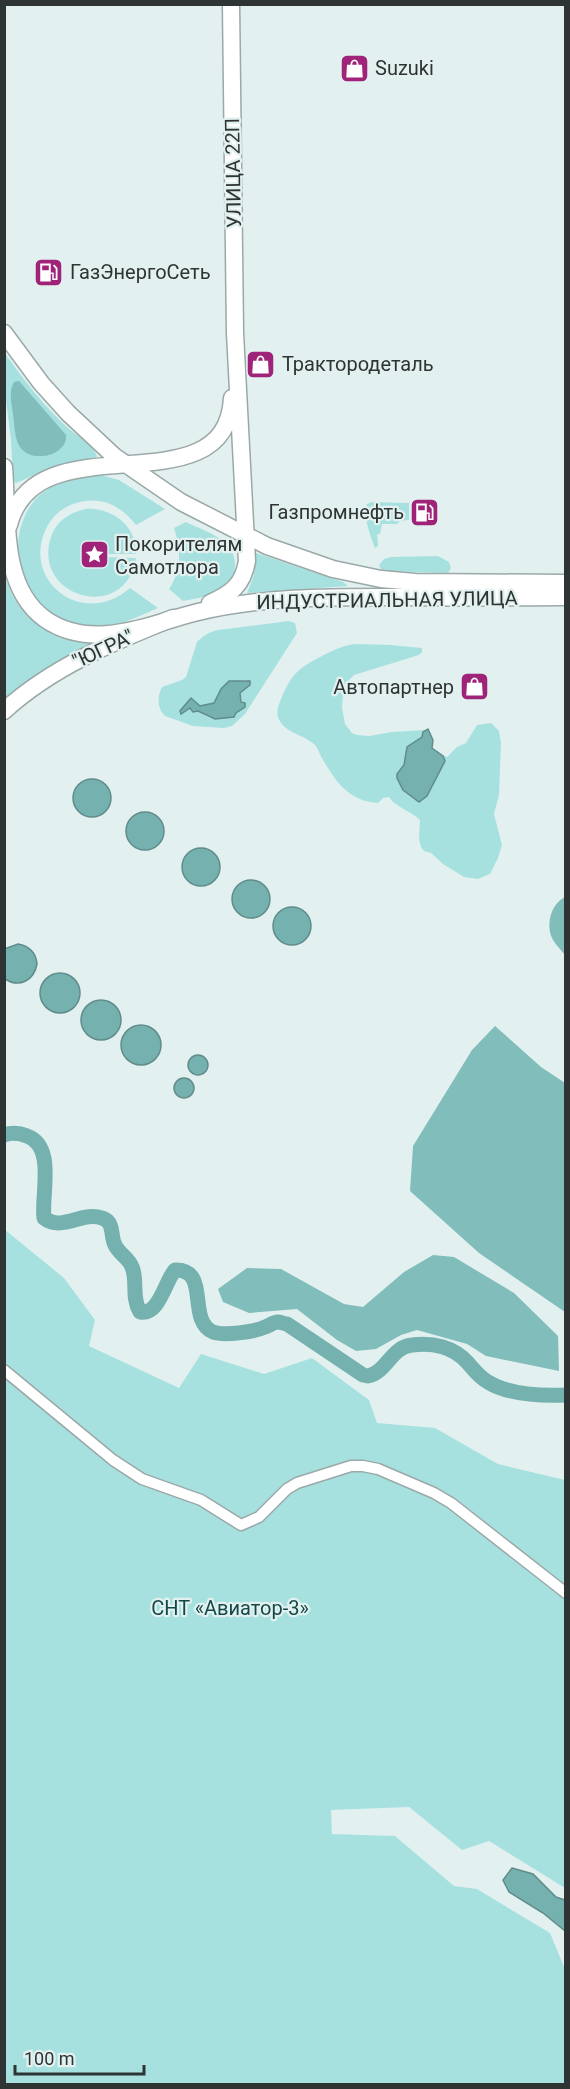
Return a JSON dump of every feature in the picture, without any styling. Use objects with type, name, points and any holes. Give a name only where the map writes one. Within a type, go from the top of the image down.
[{"type":"main road","name":"УЛИЦА 22П","points":[[230,7],[235,333],[246,537]]},
{"type":"main road","points":[[4,333],[41,383],[99,443],[123,464],[181,502],[246,537],[245,571],[233,591],[220,599],[173,618]]},
{"type":"main road","name":"УЛИЦА 22П","points":[[123,464],[175,460],[200,451],[218,437],[226,426],[232,405],[235,333]]},
{"type":"main road","points":[[6,542],[10,521],[18,505],[26,495],[43,482],[77,469],[123,464]]},
{"type":"main road","points":[[4,467],[6,542]]},
{"type":"main road","name":"ИНДУСТРИАЛЬНАЯ УЛИЦА","points":[[246,537],[308,562],[349,574],[381,579],[415,582],[566,583]]},
{"type":"main road","name":"\"ЮГРА\"","points":[[6,542],[18,586],[28,604],[44,619],[63,629],[104,635],[173,618]]},
{"type":"main road","name":"ИНДУСТРИАЛЬНАЯ УЛИЦА","points":[[173,618],[243,603],[299,598],[566,597]]},
{"type":"main road","name":"\"ЮГРА\"","points":[[4,711],[26,692],[76,661],[173,618]]},
{"type":"street","points":[[4,1370],[113,1460],[141,1479],[201,1500],[241,1525],[259,1517],[287,1490],[297,1484],[351,1466],[378,1469],[434,1493],[451,1503],[566,1593]]},
{"type":"green space","points":[[4,352],[42,401],[59,420],[89,445],[97,457],[58,465],[16,483],[13,480],[5,393]]},
{"type":"green space","points":[[100,475],[119,480],[165,509],[136,525],[126,514],[108,503],[85,501],[64,508],[48,525],[41,545],[41,564],[48,580],[60,592],[75,601],[93,603],[111,600],[130,588],[158,608],[119,624],[90,626],[74,624],[59,618],[45,609],[33,596],[24,581],[19,564],[18,546],[20,529],[27,512],[37,498],[62,482]]},
{"type":"green space","points":[[371,502],[409,503],[409,520],[400,521],[397,524],[382,524],[380,534],[377,534],[378,546],[375,548],[366,515],[366,505]]},
{"type":"green space","points":[[85,509],[104,511],[121,520],[132,535],[135,544],[136,554],[104,554],[101,548],[94,545],[87,548],[86,559],[93,564],[100,563],[104,557],[136,558],[129,579],[116,591],[99,596],[82,595],[66,588],[54,575],[48,558],[51,537],[56,526],[69,515]]},
{"type":"green space","points":[[186,522],[226,543],[232,552],[235,565],[234,574],[224,588],[209,595],[183,601],[169,589],[176,575],[179,560],[174,528]]},
{"type":"green space","points":[[256,553],[343,582],[348,586],[247,593],[254,575]]},
{"type":"green space","points":[[438,556],[449,562],[451,568],[448,573],[386,571],[379,565],[384,559],[391,557]]},
{"type":"green space","points":[[5,574],[17,602],[36,623],[62,636],[93,645],[5,703]]},
{"type":"green space","points":[[289,621],[295,623],[297,633],[245,714],[232,726],[224,728],[193,726],[165,716],[160,710],[159,702],[162,687],[186,677],[197,642],[206,634],[218,630]],"holes":[[[246,680],[250,685],[240,692],[242,702],[239,711],[229,716],[211,718],[200,712],[193,712],[190,708],[182,713],[191,698],[200,706],[214,703],[228,683]]]},
{"type":"green space","points":[[354,644],[422,648],[419,655],[354,675],[344,685],[342,707],[345,724],[352,733],[357,735],[369,736],[425,730],[422,737],[407,747],[404,765],[397,774],[403,790],[415,800],[427,796],[441,769],[443,756],[440,754],[447,757],[457,747],[466,743],[477,725],[491,723],[499,731],[501,743],[499,795],[494,814],[502,845],[490,874],[478,879],[464,877],[443,864],[431,853],[424,851],[419,839],[420,820],[395,804],[389,797],[383,798],[378,803],[368,802],[352,795],[333,776],[314,744],[284,727],[281,722],[277,714],[279,705],[288,684],[296,673],[324,655]]},
{"type":"green space","name":"СНТ «Авиатор-3»","points":[[4,1229],[64,1278],[95,1320],[89,1346],[179,1388],[201,1354],[264,1374],[312,1358],[369,1400],[377,1423],[435,1428],[498,1464],[565,1480],[565,1888],[489,1841],[462,1850],[409,1807],[331,1810],[332,1834],[395,1836],[454,1886],[477,1889],[550,1933],[565,1969],[565,2084],[5,2084]]},
{"type":"shaded area","points":[[19,381],[66,435],[65,442],[55,453],[32,455],[25,452],[18,443],[11,394],[14,382]]},
{"type":"shaded area","points":[[229,681],[250,681],[250,685],[240,693],[241,702],[245,703],[245,707],[234,717],[215,719],[198,711],[193,712],[190,708],[181,714],[180,711],[191,698],[200,706],[214,703],[221,689]]},
{"type":"shaded area","points":[[428,729],[433,740],[432,748],[443,756],[445,761],[427,796],[419,802],[403,790],[397,774],[404,765],[407,747],[422,737],[423,732]]},
{"type":"shaded area","points":[[92,779],[106,784],[111,798],[106,812],[92,817],[78,812],[73,798],[78,784]]},
{"type":"shaded area","points":[[145,812],[159,817],[164,831],[159,845],[145,850],[131,845],[126,831],[131,817]]},
{"type":"shaded area","points":[[201,848],[215,853],[220,867],[215,881],[201,886],[187,881],[182,867],[187,853]]},
{"type":"shaded area","points":[[251,880],[265,885],[270,899],[265,913],[251,918],[237,913],[232,899],[237,885]]},
{"type":"shaded area","points":[[565,897],[565,955],[553,940],[550,922],[556,905]]},
{"type":"shaded area","points":[[292,907],[306,912],[311,926],[306,940],[292,945],[278,940],[273,926],[278,912]]},
{"type":"shaded area","points":[[18,944],[31,951],[37,964],[29,979],[15,983],[5,979],[4,949]]},
{"type":"shaded area","points":[[60,973],[74,979],[80,993],[74,1007],[60,1013],[46,1007],[40,993],[46,979]]},
{"type":"shaded area","points":[[101,1000],[115,1006],[121,1020],[115,1034],[101,1040],[87,1034],[81,1020],[87,1006]]},
{"type":"shaded area","points":[[141,1025],[155,1031],[161,1045],[155,1059],[141,1065],[127,1059],[121,1045],[127,1031]]},
{"type":"shaded area","points":[[495,1026],[541,1067],[565,1083],[565,1312],[479,1253],[410,1191],[413,1146],[472,1050]]},
{"type":"shaded area","points":[[198,1055],[205,1058],[208,1065],[205,1072],[198,1075],[191,1072],[188,1065],[191,1058]]},
{"type":"shaded area","points":[[184,1078],[191,1081],[194,1088],[191,1095],[184,1098],[177,1095],[174,1088],[177,1081]]},
{"type":"shaded area","points":[[433,1255],[454,1257],[514,1293],[558,1336],[559,1371],[486,1356],[467,1344],[417,1330],[401,1335],[376,1349],[356,1351],[337,1340],[297,1309],[249,1313],[223,1302],[218,1289],[247,1268],[281,1269],[344,1304],[363,1307],[404,1272]]},
{"type":"shaded area","points":[[512,1868],[533,1874],[556,1897],[565,1900],[565,1931],[543,1913],[509,1892],[503,1880]]},
{"type":"waterway","points":[[4,1135],[16,1133],[27,1136],[36,1141],[41,1150],[45,1172],[44,1218],[58,1223],[95,1217],[102,1218],[109,1223],[115,1245],[132,1267],[136,1301],[140,1312],[152,1309],[175,1270],[186,1272],[196,1286],[201,1317],[205,1326],[213,1332],[239,1333],[260,1329],[276,1322],[287,1324],[363,1375],[368,1376],[380,1370],[399,1350],[405,1347],[420,1344],[435,1345],[450,1349],[482,1378],[506,1390],[526,1394],[566,1395]]},
{"type":"place","name":"Suzuki","points":[[354,68]]},
{"type":"place","name":"ГазЭнергоСеть","points":[[49,272]]},
{"type":"place","name":"Трактородеталь","points":[[261,364]]},
{"type":"place","name":"Газпромнефть","points":[[425,512]]},
{"type":"place","name":"Покорителям Самотлора","points":[[94,555]]},
{"type":"place","name":"Автопартнер","points":[[475,687]]}]
